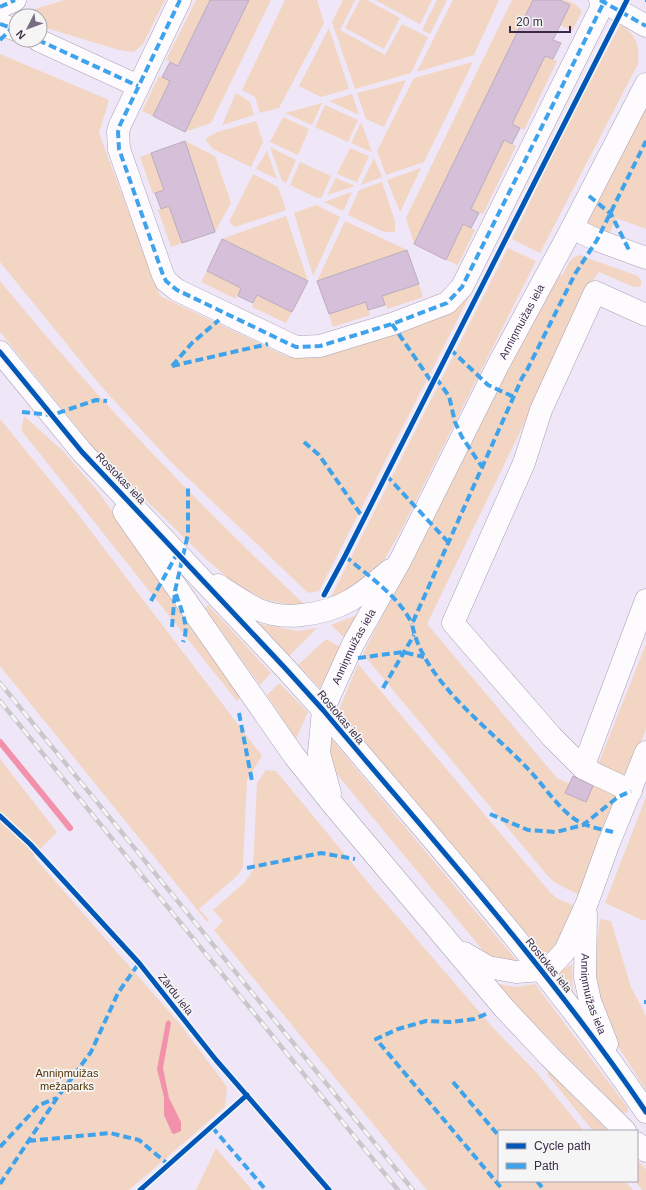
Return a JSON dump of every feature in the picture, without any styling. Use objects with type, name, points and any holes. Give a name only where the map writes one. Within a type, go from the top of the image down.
[{"type":"street","points":[[0,7],[15,0]]},
{"type":"street","points":[[180,0],[120,125],[118,141],[166,281],[177,290],[296,347],[320,346],[447,303],[462,287],[603,1],[646,26]]},
{"type":"street","points":[[48,45],[138,86]]},
{"type":"street","name":"Anniņmuižas iela","points":[[334,806],[319,753],[323,710],[353,644],[400,561],[498,365],[572,228],[646,84]]},
{"type":"street","points":[[572,228],[597,240],[646,258]]},
{"type":"street","points":[[631,791],[583,768],[552,737],[453,623],[524,462],[540,410],[595,292],[646,315]]},
{"type":"street","name":"Rostokas iela","points":[[0,352],[82,452],[194,570],[323,710],[542,970],[624,1079],[646,1112]]},
{"type":"street","name":"Rostokas iela","points":[[82,452],[295,757],[334,806],[451,946],[549,1056],[624,1130]]},
{"type":"street","name":"Anniņmuižas iela","points":[[194,570],[258,609],[277,615],[293,616],[324,612],[347,603],[400,561]]},
{"type":"street","points":[[583,768],[646,600]]},
{"type":"street","name":"Anniņmuižas iela","points":[[542,970],[553,964],[565,951],[587,903],[608,845],[646,752]]},
{"type":"street","name":"Anniņmuižas iela","points":[[587,903],[585,977],[590,1001],[624,1079]]},
{"type":"street","points":[[451,946],[488,967],[516,972],[542,970]]},
{"type":"street","points":[[638,1143],[646,1151]]},
{"type":"green space","points":[[64,0],[165,0],[143,44],[134,52],[119,50],[48,28],[48,8],[38,8]]},
{"type":"green space","points":[[196,0],[210,0],[178,66],[166,60]]},
{"type":"green space","points":[[249,0],[271,0],[211,123],[185,132]]},
{"type":"green space","points":[[285,0],[317,0],[324,23],[279,108],[260,113],[255,97],[242,90]]},
{"type":"green space","points":[[343,0],[355,0],[340,30],[385,55],[402,24],[428,37],[411,73],[355,89],[332,22]]},
{"type":"green space","points":[[360,0],[367,0],[400,18],[384,49],[345,28]]},
{"type":"green space","points":[[375,0],[432,0],[420,24]]},
{"type":"green space","points":[[437,0],[447,0],[430,34],[422,30]]},
{"type":"green space","points":[[453,0],[499,0],[474,55],[417,72]]},
{"type":"green space","points":[[512,0],[533,0],[414,244],[406,218]]},
{"type":"green space","points":[[560,0],[572,2],[582,11],[572,31],[560,25],[570,5]]},
{"type":"green space","points":[[620,25],[630,32],[636,41],[638,64],[540,253],[512,239],[568,123]]},
{"type":"green space","points":[[329,28],[349,89],[321,97],[299,86]]},
{"type":"green space","points":[[0,54],[109,100],[99,133],[160,296],[288,357],[317,358],[449,311],[461,303],[473,289],[319,591],[308,593],[171,462],[100,385],[0,262]]},
{"type":"green space","points":[[545,56],[557,61],[524,130],[512,124]]},
{"type":"green space","points":[[473,62],[424,162],[386,175],[377,151],[414,78]]},
{"type":"green space","points":[[159,76],[170,81],[153,116],[142,111]]},
{"type":"green space","points":[[406,80],[384,127],[366,119],[357,93]]},
{"type":"green space","points":[[236,93],[250,102],[254,115],[222,125]]},
{"type":"green space","points":[[352,94],[359,115],[329,101]]},
{"type":"green space","points":[[646,99],[646,229],[616,218],[610,233],[590,225],[588,222]]},
{"type":"green space","points":[[322,103],[312,125],[285,113]]},
{"type":"green space","points":[[325,105],[358,120],[348,142],[315,127]]},
{"type":"green space","points":[[283,117],[309,129],[298,155],[270,142]]},
{"type":"green space","points":[[256,121],[263,142],[251,167],[213,149],[205,139],[217,132]]},
{"type":"green space","points":[[361,122],[372,152],[351,143]]},
{"type":"green space","points":[[504,140],[516,146],[483,214],[471,209]]},
{"type":"green space","points":[[185,141],[215,156],[231,203],[215,232]]},
{"type":"green space","points":[[270,147],[296,160],[286,183],[282,181]]},
{"type":"green space","points":[[350,148],[369,156],[357,182],[337,174]]},
{"type":"green space","points":[[267,151],[277,179],[256,169]]},
{"type":"green space","points":[[151,153],[164,190],[153,194],[140,157]]},
{"type":"green space","points":[[374,158],[382,177],[361,185]]},
{"type":"green space","points":[[300,162],[331,176],[322,197],[317,198],[290,185]]},
{"type":"green space","points":[[421,168],[400,212],[387,180]]},
{"type":"green space","points":[[253,174],[278,187],[286,210],[235,227],[229,222]]},
{"type":"green space","points":[[336,178],[355,186],[327,195]]},
{"type":"green space","points":[[382,182],[395,221],[395,232],[384,232],[348,215],[359,190]]},
{"type":"green space","points":[[352,192],[343,211],[324,202]]},
{"type":"green space","points":[[316,205],[340,217],[313,276],[294,213]]},
{"type":"green space","points":[[169,206],[182,243],[171,247],[158,210]]},
{"type":"green space","points":[[286,216],[308,281],[222,239]]},
{"type":"green space","points":[[345,221],[407,250],[317,281]]},
{"type":"green space","points":[[463,224],[475,230],[458,265],[446,260]]},
{"type":"green space","points":[[508,248],[536,261],[401,530],[382,564],[366,581],[330,599]]},
{"type":"green space","points":[[579,255],[638,276],[641,280],[641,286],[634,287],[599,272],[595,277],[427,624],[557,778],[570,784],[566,794],[586,802],[594,784],[618,793],[581,896],[554,882],[546,874],[363,654],[556,273],[563,275],[571,260]]},
{"type":"green space","points":[[207,271],[241,288],[236,299],[201,282]]},
{"type":"green space","points":[[0,281],[72,366],[147,448],[264,566],[305,605],[292,605],[266,600],[234,583],[207,560],[96,451],[0,332]]},
{"type":"green space","points":[[419,284],[423,297],[387,309],[382,296]]},
{"type":"green space","points":[[257,295],[292,312],[286,323],[252,307]]},
{"type":"green space","points":[[366,302],[370,315],[333,327],[329,314]]},
{"type":"green space","points":[[24,416],[63,451],[100,494],[241,697],[237,701],[21,430]]},
{"type":"green space","points":[[0,419],[77,513],[262,756],[247,780],[243,867],[238,875],[199,909],[209,920],[207,922],[0,666]]},
{"type":"green space","points":[[208,605],[271,673],[260,685],[205,608]]},
{"type":"green space","points":[[357,615],[345,638],[331,625]]},
{"type":"green space","points":[[256,623],[298,631],[317,628],[289,656]]},
{"type":"green space","points":[[326,639],[340,647],[320,688],[298,665]]},
{"type":"green space","points":[[646,644],[646,729],[629,773],[625,777],[596,770]]},
{"type":"green space","points":[[358,664],[549,891],[556,898],[577,907],[553,951],[542,953],[537,949],[339,710]]},
{"type":"green space","points":[[279,683],[308,712],[296,739],[267,695]]},
{"type":"green space","points":[[328,735],[518,962],[488,956],[480,947],[336,773],[329,762]]},
{"type":"green space","name":"Anniņmuižas mežaparks","points":[[0,759],[57,832],[33,856],[179,1023],[227,1087],[225,1107],[129,1190],[0,1190]]},
{"type":"green space","points":[[266,770],[276,771],[371,886],[495,1030],[536,1072],[583,1130],[498,1130],[498,1182],[626,1182],[633,1190],[427,1190],[214,930],[223,921],[213,910],[245,882],[253,870],[257,783]]},
{"type":"green space","points":[[646,797],[646,920],[642,920],[605,903]]},
{"type":"green space","points":[[600,919],[611,921],[631,987],[646,1016],[646,1090],[614,1040],[604,1018],[594,969]]},
{"type":"green space","points":[[572,964],[573,994],[558,973]]},
{"type":"green space","points":[[499,984],[516,987],[535,984],[628,1108],[628,1112],[625,1113],[621,1111],[497,987]]},
{"type":"green space","points":[[549,1072],[607,1130],[592,1130],[547,1074]]},
{"type":"green space","points":[[216,1148],[252,1190],[196,1190]]},
{"type":"green space","points":[[638,1161],[646,1169],[646,1190],[642,1190],[636,1182],[638,1182]]},
{"type":"shaded area","points":[[169,1020],[171,1023],[163,1068],[169,1098],[181,1122],[181,1131],[174,1134],[172,1133],[164,1115],[164,1097],[157,1069],[166,1022]]},
{"type":"building","points":[[210,0],[249,0],[185,132],[153,116],[170,81],[162,77],[170,62],[178,66]]},
{"type":"building","points":[[533,0],[560,0],[570,5],[553,40],[561,43],[553,59],[545,56],[512,124],[520,128],[512,144],[504,140],[471,209],[479,213],[471,228],[463,224],[446,260],[414,244]]},
{"type":"building","points":[[185,141],[215,232],[182,243],[169,206],[161,209],[155,193],[164,190],[151,153]]},
{"type":"building","points":[[222,239],[308,281],[292,312],[257,295],[253,303],[238,296],[241,288],[207,271]]},
{"type":"building","points":[[407,250],[419,284],[382,296],[385,305],[368,310],[366,302],[329,314],[317,281]]},
{"type":"building","points":[[573,776],[593,786],[586,802],[565,793]]},
{"type":"waterway","points":[[0,742],[70,828]]},
{"type":"railway","points":[[0,683],[413,1190]]},
{"type":"railway","points":[[0,701],[398,1190]]},
{"type":"marked path","points":[[0,7],[15,0]]},
{"type":"marked path","points":[[180,0],[120,125],[118,132],[119,149],[166,281],[177,290],[296,347],[320,346],[392,324],[447,303],[462,287],[605,0]]},
{"type":"marked path","points":[[600,0],[646,26]]},
{"type":"marked path","points":[[0,24],[8,27]]},
{"type":"marked path","points":[[0,40],[8,32]]},
{"type":"marked path","points":[[48,45],[138,86]]},
{"type":"marked path","points":[[613,832],[594,828],[576,820],[569,815],[530,771],[461,704],[430,666],[419,645],[412,624],[522,378],[575,274],[597,240],[646,141]]},
{"type":"marked path","points":[[589,196],[611,214],[630,252]]},
{"type":"marked path","points":[[172,366],[192,343],[219,320]]},
{"type":"marked path","points":[[392,324],[433,384]]},
{"type":"marked path","points":[[172,366],[268,344]]},
{"type":"marked path","points":[[450,349],[488,385],[514,397]]},
{"type":"marked path","points":[[436,378],[449,396],[455,422],[462,437],[482,467]]},
{"type":"marked path","points":[[22,412],[52,415],[96,400],[107,401]]},
{"type":"marked path","points":[[304,442],[319,455],[364,519]]},
{"type":"marked path","points":[[386,475],[448,542]]},
{"type":"marked path","points":[[172,627],[175,591],[188,534],[188,487]]},
{"type":"marked path","points":[[151,601],[178,552]]},
{"type":"marked path","points":[[345,556],[392,596],[407,614],[412,624]]},
{"type":"marked path","points":[[176,594],[186,630],[183,642]]},
{"type":"marked path","points":[[383,688],[414,635]]},
{"type":"marked path","points":[[358,658],[403,652],[424,657]]},
{"type":"marked path","points":[[239,713],[252,781]]},
{"type":"marked path","points":[[490,814],[528,830],[556,832],[583,825],[618,797],[631,791]]},
{"type":"marked path","points":[[247,868],[321,853],[355,859]]},
{"type":"marked path","points":[[0,1184],[57,1098],[91,1052],[118,993],[139,963]]},
{"type":"marked path","points":[[486,1014],[474,1019],[451,1022],[426,1021],[398,1029],[376,1039],[503,1190]]},
{"type":"marked path","points":[[453,1082],[498,1135]]},
{"type":"marked path","points":[[0,1147],[39,1105],[57,1098]]},
{"type":"marked path","points":[[212,1127],[266,1190]]},
{"type":"marked path","points":[[28,1141],[110,1133],[139,1140],[169,1165]]},
{"type":"marked path","points":[[538,1182],[544,1190]]},
{"type":"cycle path","points":[[324,595],[627,0]]},
{"type":"cycle path","points":[[0,352],[82,452],[323,710],[448,857],[531,957],[609,1059],[646,1112]]},
{"type":"cycle path","name":"Zārdu iela","points":[[0,816],[30,844],[139,963],[216,1060],[329,1190]]},
{"type":"cycle path","points":[[140,1190],[247,1095]]}]
